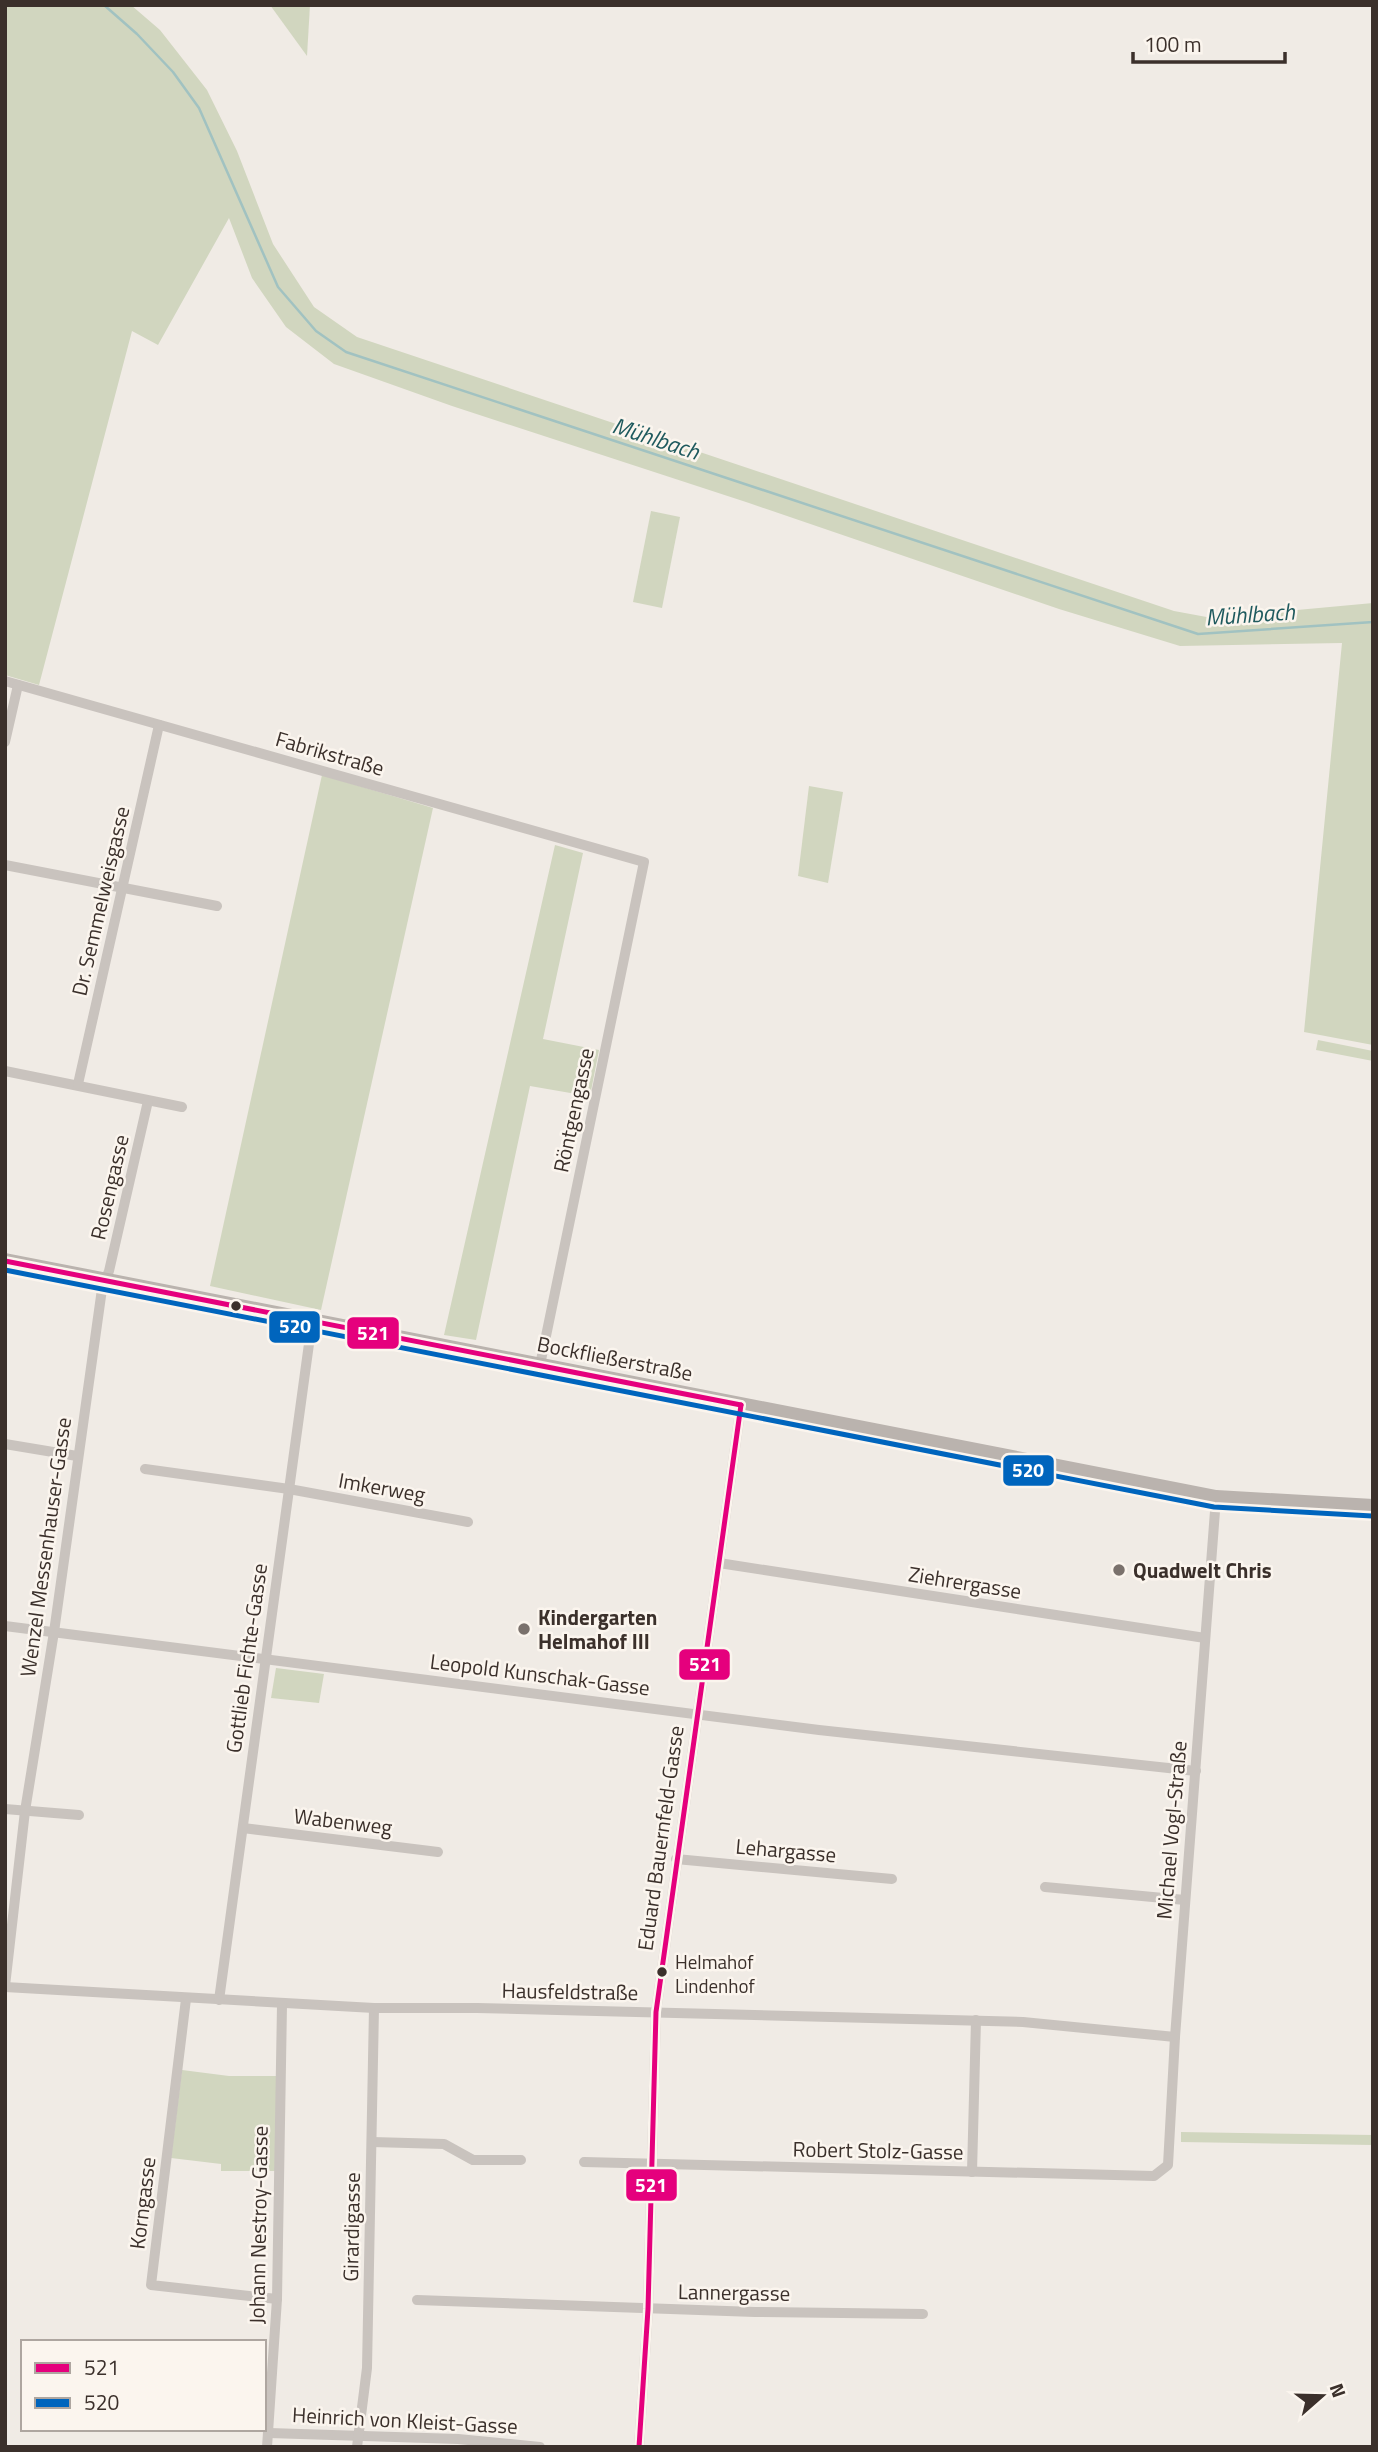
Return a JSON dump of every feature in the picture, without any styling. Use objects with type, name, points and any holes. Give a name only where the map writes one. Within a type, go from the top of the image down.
[{"type":"main road","name":"Bockfließerstraße","points":[[5,1261],[1216,1498],[1373,1507]]},
{"type":"street","name":"Fabrikstraße","points":[[5,681],[644,862]]},
{"type":"street","points":[[5,742],[18,685]]},
{"type":"street","name":"Dr. Semmelweisgasse","points":[[78,1084],[159,725]]},
{"type":"street","name":"Röntgengasse","points":[[540,1365],[644,862]]},
{"type":"street","points":[[5,865],[217,906]]},
{"type":"street","points":[[5,1071],[182,1107]]},
{"type":"street","name":"Rosengasse","points":[[105,1281],[148,1101]]},
{"type":"street","name":"Wenzel Messenhauser-Gasse","points":[[5,1987],[25,1811],[105,1281]]},
{"type":"street","name":"Gottlieb Fichte-Gasse","points":[[219,2000],[312,1322]]},
{"type":"street","name":"Eduard Bauernfeld-Gasse","points":[[639,2447],[648,2309],[656,2012],[741,1405]]},
{"type":"street","points":[[5,1444],[77,1456]]},
{"type":"street","name":"Imkerweg","points":[[145,1469],[289,1489],[468,1522]]},
{"type":"street","name":"Michael Vogl-Straße","points":[[1168,2165],[1175,2037],[1216,1498]]},
{"type":"street","name":"Ziehrergasse","points":[[719,1563],[1205,1638]]},
{"type":"street","name":"Leopold Kunschak-Gasse","points":[[5,1626],[819,1730],[1196,1771]]},
{"type":"street","points":[[5,1809],[79,1815]]},
{"type":"street","name":"Wabenweg","points":[[243,1828],[438,1852]]},
{"type":"street","name":"Lehargasse","points":[[676,1859],[892,1879]]},
{"type":"street","points":[[1045,1887],[1185,1900]]},
{"type":"street","name":"Hausfeldstraße","points":[[5,1987],[374,2008],[490,2008],[1023,2022],[1175,2037]]},
{"type":"street","name":"Korngasse","points":[[186,1999],[151,2286],[277,2299]]},
{"type":"street","name":"Johann Nestroy-Gasse","points":[[267,2447],[277,2299],[282,2004]]},
{"type":"street","name":"Girardigasse","points":[[358,2442],[367,2368],[374,2008]]},
{"type":"street","points":[[972,2172],[976,2020]]},
{"type":"street","points":[[372,2142],[444,2144],[473,2160],[521,2160]]},
{"type":"street","name":"Robert Stolz-Gasse","points":[[584,2162],[1154,2176],[1168,2165]]},
{"type":"street","name":"Lannergasse","points":[[417,2300],[648,2309],[923,2314]]},
{"type":"street","name":"Heinrich von Kleist-Gasse","points":[[269,2433],[358,2442],[540,2447]]},
{"type":"green space","points":[[5,5],[131,5],[160,30],[207,90],[237,151],[273,244],[314,307],[357,337],[1174,611],[1212,618],[1373,603],[1373,1045],[1304,1032],[1342,643],[1180,646],[1059,609],[334,364],[286,327],[252,278],[229,218],[158,345],[132,331],[39,685],[5,675]]},
{"type":"green space","points":[[270,5],[310,5],[307,56]]},
{"type":"green space","points":[[651,511],[680,517],[662,608],[633,602]]},
{"type":"green space","points":[[322,775],[433,808],[321,1310],[210,1286]]},
{"type":"green space","points":[[809,786],[843,792],[828,883],[798,876]]},
{"type":"green space","points":[[555,845],[583,853],[543,1039],[599,1050],[591,1091],[582,1095],[530,1086],[476,1340],[444,1335]]},
{"type":"green space","points":[[1318,1040],[1373,1051],[1373,1061],[1316,1050]]},
{"type":"green space","points":[[276,1668],[324,1674],[319,1703],[271,1698]]},
{"type":"green space","points":[[182,2070],[229,2076],[277,2076],[276,2171],[221,2171],[221,2164],[171,2158]]},
{"type":"green space","points":[[1181,2132],[1373,2135],[1373,2145],[1181,2142]]},
{"type":"waterway","name":"Mühlbach","points":[[104,5],[137,34],[173,72],[199,108],[278,287],[316,331],[346,352],[1198,634],[1373,622]]},
{"type":"transit line","name":"521","points":[[5,1261],[741,1405]]},
{"type":"transit line","name":"520","points":[[5,1270],[1214,1507],[1372,1516]]},
{"type":"transit line","name":"521","points":[[639,2447],[648,2309],[656,2012],[741,1405]]},
{"type":"place","name":"Quadwelt Chris","points":[[1119,1570]]},
{"type":"place","name":"Kindergarten Helmahof III","points":[[524,1629]]},
{"type":"place","name":"Helmahof Lindenhof","points":[[662,1972]]}]
